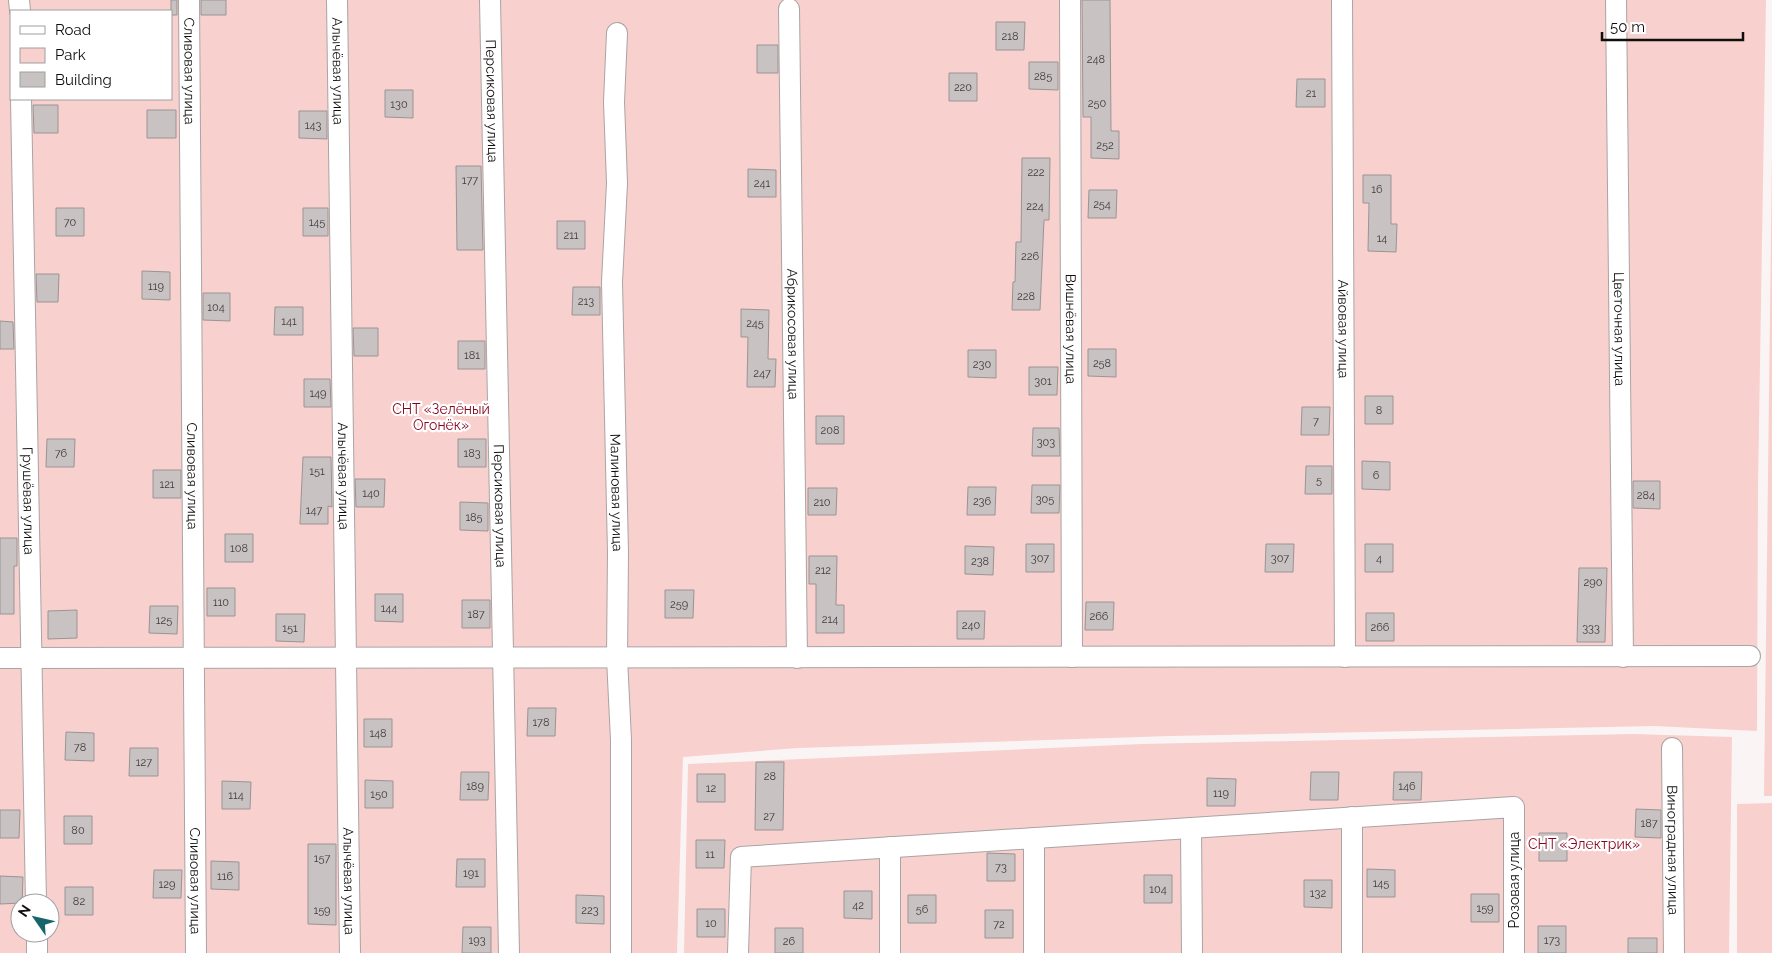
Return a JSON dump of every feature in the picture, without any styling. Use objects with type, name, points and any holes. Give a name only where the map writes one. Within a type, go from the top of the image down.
[{"type":"street","name":"Сливовая улица","points":[[189,0],[196,953]]},
{"type":"street","name":"Алычёвая улица","points":[[337,0],[350,953]]},
{"type":"street","name":"Персиковая улица","points":[[490,0],[509,953]]},
{"type":"street","name":"Вишнёвая улица","points":[[1070,0],[1072,657]]},
{"type":"street","name":"Айвовая улица","points":[[1342,0],[1345,657]]},
{"type":"street","name":"Цветочная улица","points":[[1616,0],[1624,657]]},
{"type":"street","name":"Абрикосовая улица","points":[[789,9],[797,658]]},
{"type":"street","name":"Малиновая улица","points":[[617,33],[614,102],[617,183],[612,282],[618,553],[617,658],[621,740],[621,953]]},
{"type":"street","name":"Грушёвая улица","points":[[21,100],[36,893]]},
{"type":"street","points":[[0,658],[1750,656]]},
{"type":"street","name":"Виноградная улица","points":[[1672,748],[1674,953]]},
{"type":"street","name":"Розовая улица","points":[[1352,817],[1514,807],[1514,953]]},
{"type":"street","points":[[738,953],[741,856],[1352,817],[1352,953]]},
{"type":"street","points":[[1191,828],[1192,953]]},
{"type":"street","points":[[1034,838],[1034,953]]},
{"type":"street","points":[[890,847],[890,953]]},
{"type":"green space","name":"СНТ «Зелёный Огонёк»","points":[[0,0],[1766,0],[1758,485],[1757,731],[1654,726],[1170,736],[798,748],[683,757],[677,953],[0,953]]},
{"type":"green space","points":[[1772,155],[1772,796],[1764,796]]},
{"type":"green space","name":"СНТ «Электрик»","points":[[1633,734],[1732,737],[1729,953],[684,953],[688,764],[1142,744]]},
{"type":"green space","points":[[1772,803],[1772,953],[1737,953],[1737,804]]},
{"type":"building","points":[[171,0],[177,0],[177,15],[172,15]]},
{"type":"building","points":[[201,0],[226,0],[226,15],[201,15]]},
{"type":"building","points":[[1082,0],[1110,0],[1111,131],[1119,131],[1119,159],[1091,158],[1091,117],[1083,117]]},
{"type":"building","points":[[996,22],[1025,22],[1024,50],[996,50]]},
{"type":"building","points":[[757,45],[778,45],[778,73],[757,73]]},
{"type":"building","points":[[1029,62],[1058,62],[1058,90],[1029,89]]},
{"type":"building","points":[[949,73],[977,73],[977,101],[949,101]]},
{"type":"building","points":[[1297,79],[1325,79],[1325,107],[1296,107]]},
{"type":"building","points":[[385,90],[413,90],[413,118],[385,117]]},
{"type":"building","points":[[33,105],[58,105],[58,133],[34,133]]},
{"type":"building","points":[[147,110],[176,110],[176,138],[147,138]]},
{"type":"building","points":[[299,111],[327,111],[327,139],[299,138]]},
{"type":"building","points":[[1022,158],[1050,158],[1049,220],[1044,220],[1040,310],[1012,310],[1016,242],[1021,242]]},
{"type":"building","points":[[456,166],[481,166],[483,250],[457,250]]},
{"type":"building","points":[[748,169],[776,170],[776,197],[748,197]]},
{"type":"building","points":[[1363,175],[1391,175],[1391,224],[1397,224],[1396,252],[1368,251],[1369,203],[1363,203]]},
{"type":"building","points":[[1089,190],[1117,190],[1116,218],[1088,218]]},
{"type":"building","points":[[56,208],[84,208],[84,236],[56,236]]},
{"type":"building","points":[[303,208],[328,208],[328,236],[303,236]]},
{"type":"building","points":[[557,221],[585,221],[585,249],[557,249]]},
{"type":"building","points":[[142,271],[170,272],[170,300],[142,299]]},
{"type":"building","points":[[36,274],[59,274],[58,302],[37,302]]},
{"type":"building","points":[[573,287],[600,287],[600,315],[572,315]]},
{"type":"building","points":[[203,293],[230,293],[230,321],[203,320]]},
{"type":"building","points":[[275,307],[303,307],[303,335],[274,335]]},
{"type":"building","points":[[741,309],[769,310],[768,359],[776,359],[775,387],[747,387],[748,337],[741,337]]},
{"type":"building","points":[[0,321],[13,322],[14,349],[0,349]]},
{"type":"building","points":[[353,328],[378,328],[378,356],[354,356]]},
{"type":"building","points":[[458,341],[485,341],[485,369],[458,369]]},
{"type":"building","points":[[1088,349],[1116,349],[1116,377],[1088,376]]},
{"type":"building","points":[[968,350],[996,350],[996,378],[968,377]]},
{"type":"building","points":[[1029,367],[1058,367],[1057,395],[1029,395]]},
{"type":"building","points":[[304,379],[330,379],[331,407],[304,407]]},
{"type":"building","points":[[1365,396],[1393,396],[1393,424],[1365,424]]},
{"type":"building","points":[[1302,407],[1330,407],[1329,435],[1301,435]]},
{"type":"building","points":[[816,416],[844,416],[844,444],[816,444]]},
{"type":"building","points":[[1033,428],[1059,428],[1060,456],[1032,456]]},
{"type":"building","points":[[47,439],[75,439],[74,467],[46,467]]},
{"type":"building","points":[[458,439],[486,439],[486,467],[458,467]]},
{"type":"building","points":[[303,457],[331,457],[332,507],[328,506],[328,524],[300,524]]},
{"type":"building","points":[[1362,461],[1390,462],[1390,490],[1362,489]]},
{"type":"building","points":[[1306,466],[1332,466],[1332,494],[1305,494]]},
{"type":"building","points":[[153,470],[181,470],[181,498],[153,498]]},
{"type":"building","points":[[355,479],[385,479],[384,507],[356,507]]},
{"type":"building","points":[[1633,481],[1660,481],[1660,509],[1633,508]]},
{"type":"building","points":[[1032,485],[1060,485],[1059,513],[1031,513]]},
{"type":"building","points":[[968,487],[996,487],[995,515],[967,515]]},
{"type":"building","points":[[808,488],[837,488],[836,515],[808,515]]},
{"type":"building","points":[[460,502],[488,503],[488,531],[460,530]]},
{"type":"building","points":[[225,534],[253,534],[253,562],[225,562]]},
{"type":"building","points":[[0,538],[17,538],[17,566],[14,566],[14,614],[0,614]]},
{"type":"building","points":[[1026,544],[1054,544],[1054,572],[1026,572]]},
{"type":"building","points":[[1266,544],[1294,544],[1293,572],[1265,572]]},
{"type":"building","points":[[1365,544],[1393,544],[1393,572],[1365,572]]},
{"type":"building","points":[[965,546],[994,547],[993,575],[965,574]]},
{"type":"building","points":[[809,556],[837,556],[836,605],[844,605],[844,633],[816,633],[816,584],[809,584]]},
{"type":"building","points":[[1579,568],[1607,568],[1605,642],[1577,642]]},
{"type":"building","points":[[207,588],[235,588],[235,616],[207,616]]},
{"type":"building","points":[[665,590],[694,590],[693,618],[665,618]]},
{"type":"building","points":[[375,594],[403,594],[403,622],[375,621]]},
{"type":"building","points":[[462,600],[490,600],[490,628],[462,628]]},
{"type":"building","points":[[1086,602],[1114,602],[1113,630],[1085,630]]},
{"type":"building","points":[[150,606],[178,606],[177,634],[149,633]]},
{"type":"building","points":[[77,610],[77,638],[48,639],[48,611]]},
{"type":"building","points":[[957,611],[985,611],[984,639],[957,639]]},
{"type":"building","points":[[1366,613],[1394,613],[1394,641],[1366,641]]},
{"type":"building","points":[[276,614],[305,614],[304,642],[276,641]]},
{"type":"building","points":[[528,708],[556,708],[555,736],[527,736]]},
{"type":"building","points":[[364,719],[392,719],[392,747],[364,747]]},
{"type":"building","points":[[66,732],[94,733],[94,761],[65,760]]},
{"type":"building","points":[[130,748],[158,748],[158,776],[129,776]]},
{"type":"building","points":[[756,762],[784,762],[783,830],[755,830]]},
{"type":"building","points":[[461,772],[489,772],[488,800],[460,800]]},
{"type":"building","points":[[1311,772],[1339,772],[1338,800],[1310,800]]},
{"type":"building","points":[[1394,772],[1422,772],[1421,800],[1393,800]]},
{"type":"building","points":[[697,774],[725,774],[725,802],[697,802]]},
{"type":"building","points":[[1207,778],[1236,779],[1235,806],[1207,806]]},
{"type":"building","points":[[365,780],[393,781],[393,808],[365,808]]},
{"type":"building","points":[[222,781],[251,782],[250,809],[222,809]]},
{"type":"building","points":[[1636,809],[1661,810],[1661,838],[1635,837]]},
{"type":"building","points":[[0,810],[20,810],[19,838],[0,838]]},
{"type":"building","points":[[64,816],[92,816],[92,844],[64,844]]},
{"type":"building","points":[[1539,833],[1567,833],[1567,861],[1539,861]]},
{"type":"building","points":[[696,840],[725,840],[724,868],[696,868]]},
{"type":"building","points":[[308,844],[336,844],[336,925],[308,924]]},
{"type":"building","points":[[987,853],[1015,854],[1015,881],[987,881]]},
{"type":"building","points":[[457,859],[485,859],[485,887],[456,887]]},
{"type":"building","points":[[211,861],[239,862],[239,890],[211,889]]},
{"type":"building","points":[[1367,869],[1395,870],[1395,897],[1367,897]]},
{"type":"building","points":[[154,870],[182,870],[181,898],[153,898]]},
{"type":"building","points":[[1144,875],[1172,875],[1172,903],[1144,903]]},
{"type":"building","points":[[0,876],[23,877],[22,893],[10,893],[10,904],[0,904]]},
{"type":"building","points":[[1304,880],[1332,880],[1332,908],[1304,907]]},
{"type":"building","points":[[65,887],[93,887],[93,915],[65,915]]},
{"type":"building","points":[[844,891],[872,891],[872,919],[844,918]]},
{"type":"building","points":[[1471,894],[1499,894],[1499,922],[1471,922]]},
{"type":"building","points":[[576,895],[604,896],[604,924],[576,923]]},
{"type":"building","points":[[908,895],[936,895],[936,923],[908,923]]},
{"type":"building","points":[[697,909],[725,909],[725,937],[697,937]]},
{"type":"building","points":[[985,910],[1013,910],[1013,938],[985,938]]},
{"type":"building","points":[[1538,926],[1566,926],[1566,953],[1538,953]]},
{"type":"building","points":[[463,927],[491,927],[491,953],[462,953]]},
{"type":"building","points":[[775,928],[803,928],[803,953],[775,953]]},
{"type":"building","points":[[1628,938],[1657,938],[1657,953],[1628,953]]}]
